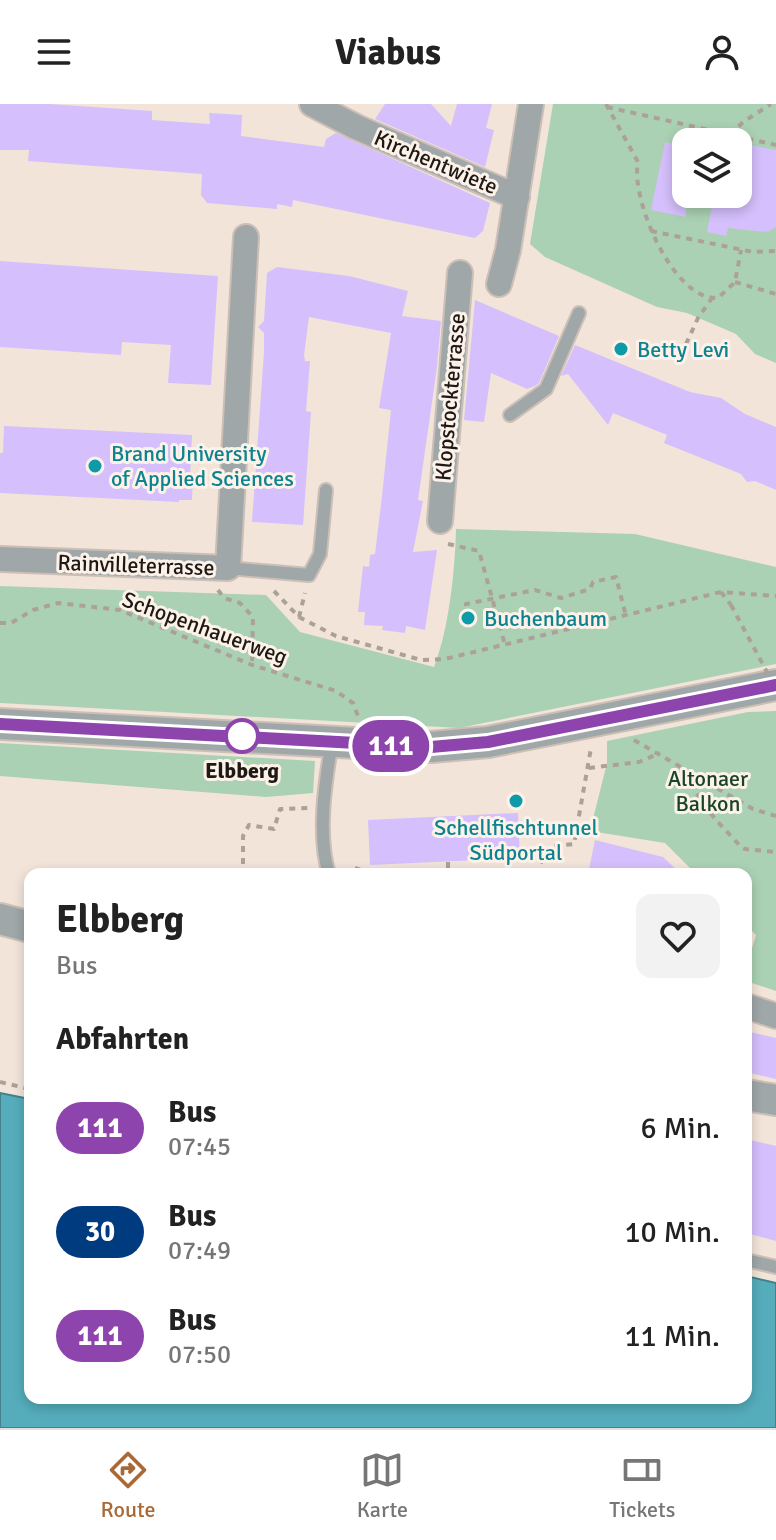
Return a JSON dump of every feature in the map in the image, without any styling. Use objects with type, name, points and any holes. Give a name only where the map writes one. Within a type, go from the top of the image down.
[{"type":"street","name":"Kirchentwiete","points":[[312,104],[356,127],[517,197]]},
{"type":"street","points":[[499,284],[508,250],[531,104]]},
{"type":"street","name":"Rainvilleterrasse","points":[[0,559],[223,578],[246,237]]},
{"type":"street","name":"Klopstockterrasse","points":[[440,521],[460,273]]},
{"type":"street","points":[[0,724],[330,755],[369,744],[460,746],[776,687]]},
{"type":"street","points":[[0,919],[24,925]]},
{"type":"street","points":[[752,1008],[776,1016]]},
{"type":"street","points":[[752,1096],[776,1100]]},
{"type":"lane","points":[[510,415],[546,389],[579,313]]},
{"type":"lane","points":[[223,578],[309,575],[320,554],[326,490]]},
{"type":"lane","points":[[327,868],[323,842],[330,755]]},
{"type":"lane","points":[[752,1261],[776,1267]]},
{"type":"path","points":[[737,128],[771,104]]},
{"type":"path","points":[[607,106],[700,128]]},
{"type":"path","points":[[607,106],[638,162],[635,178],[651,231],[681,281],[688,288],[718,298],[735,282],[741,250]]},
{"type":"path","points":[[752,140],[776,145]]},
{"type":"path","points":[[651,231],[741,250],[776,251]]},
{"type":"path","points":[[735,282],[776,294]]},
{"type":"path","points":[[681,355],[698,318],[712,298]]},
{"type":"path","points":[[440,521],[439,542],[479,551],[505,645]]},
{"type":"path","points":[[299,617],[309,575]]},
{"type":"path","points":[[468,618],[466,604],[535,590],[561,598],[590,589],[593,582],[616,577],[626,616]]},
{"type":"path","points":[[223,578],[224,598],[240,603],[253,617],[252,665]]},
{"type":"path","points":[[284,601],[299,617],[336,636],[421,660],[445,659],[721,592],[776,596]]},
{"type":"path","points":[[721,592],[776,687]]},
{"type":"path","name":"Schopenhauerweg","points":[[0,623],[11,623],[33,610],[58,603],[120,610],[252,665],[336,691],[353,703],[369,744]]},
{"type":"path","points":[[630,739],[660,753],[753,809],[776,816]]},
{"type":"path","points":[[588,768],[639,762],[660,753]]},
{"type":"path","points":[[689,770],[705,807],[741,847],[776,852]]},
{"type":"path","points":[[538,868],[550,846],[574,844],[585,781]]},
{"type":"path","points":[[243,864],[243,836],[249,825],[274,829],[280,809],[303,809]]},
{"type":"path","points":[[448,862],[448,868]]},
{"type":"path","points":[[0,1082],[24,1088]]},
{"type":"green space","points":[[553,104],[776,104],[776,363],[755,354],[736,334],[687,313],[657,307],[545,257],[530,244]]},
{"type":"green space","points":[[456,529],[635,534],[776,567],[776,664],[459,728],[0,703],[0,586],[266,595],[300,632],[434,667],[444,635],[450,599]]},
{"type":"green space","name":"Altonaer Balkon","points":[[776,711],[776,991],[752,983],[752,948],[756,935],[752,931],[752,868],[690,868],[665,843],[590,831],[607,763],[607,741],[748,712]]},
{"type":"green space","points":[[0,743],[315,761],[313,793],[266,797],[0,776]]},
{"type":"water","points":[[0,1093],[24,1098],[24,1404],[752,1404],[752,1277],[776,1283],[776,1428],[0,1428]]},
{"type":"building","points":[[0,104],[152,111],[152,120],[210,124],[209,113],[242,115],[241,136],[324,147],[326,139],[336,133],[490,203],[483,231],[475,238],[293,200],[292,207],[277,204],[277,209],[207,203],[201,195],[202,174],[28,161],[29,150],[0,150]]},
{"type":"building","points":[[385,104],[431,104],[451,126],[457,104],[492,104],[486,128],[494,130],[485,167],[375,119]]},
{"type":"building","points":[[665,142],[672,144],[672,208],[686,208],[686,217],[651,210]]},
{"type":"building","points":[[752,146],[776,150],[776,227],[767,232],[728,228],[726,236],[707,232],[711,208],[752,208]]},
{"type":"building","points":[[0,261],[218,276],[211,385],[168,383],[171,345],[122,342],[121,355],[0,347]]},
{"type":"building","points":[[277,267],[349,276],[408,291],[402,316],[441,321],[418,500],[423,501],[413,552],[437,550],[425,630],[406,626],[405,633],[382,630],[383,626],[364,625],[365,612],[358,612],[363,566],[369,567],[370,555],[375,554],[382,496],[391,410],[379,408],[391,333],[309,317],[304,355],[305,361],[310,361],[306,411],[311,412],[303,525],[252,522],[264,352],[264,333],[258,327],[264,321],[267,273]]},
{"type":"building","points":[[475,300],[559,336],[535,386],[527,389],[491,373],[484,422],[464,420]]},
{"type":"building","points":[[575,345],[690,392],[721,398],[745,414],[776,427],[776,490],[755,481],[747,482],[741,474],[664,443],[667,435],[613,413],[608,425],[568,374],[561,376]]},
{"type":"building","name":"Brand University of Applied Sciences","points":[[4,426],[192,435],[192,500],[179,502],[0,493]]},
{"type":"building","points":[[518,813],[520,858],[370,865],[368,820]]},
{"type":"building","points":[[595,840],[663,857],[675,868],[589,868]]},
{"type":"building","points":[[752,1032],[776,1038],[776,1079],[752,1073]]},
{"type":"building","points":[[752,1140],[776,1146],[776,1241],[752,1235]]},
{"type":"bus line","name":"111","points":[[0,724],[460,746],[776,685]]},
{"type":"place","name":"Betty Levi","points":[[621,349]]},
{"type":"place","name":"Brand University of Applied Sciences","points":[[95,466]]},
{"type":"place","name":"Buchenbaum","points":[[468,618]]},
{"type":"place","name":"Elbberg","points":[[242,736]]},
{"type":"place","name":"Schellfischtunnel Südportal","points":[[516,801]]}]
